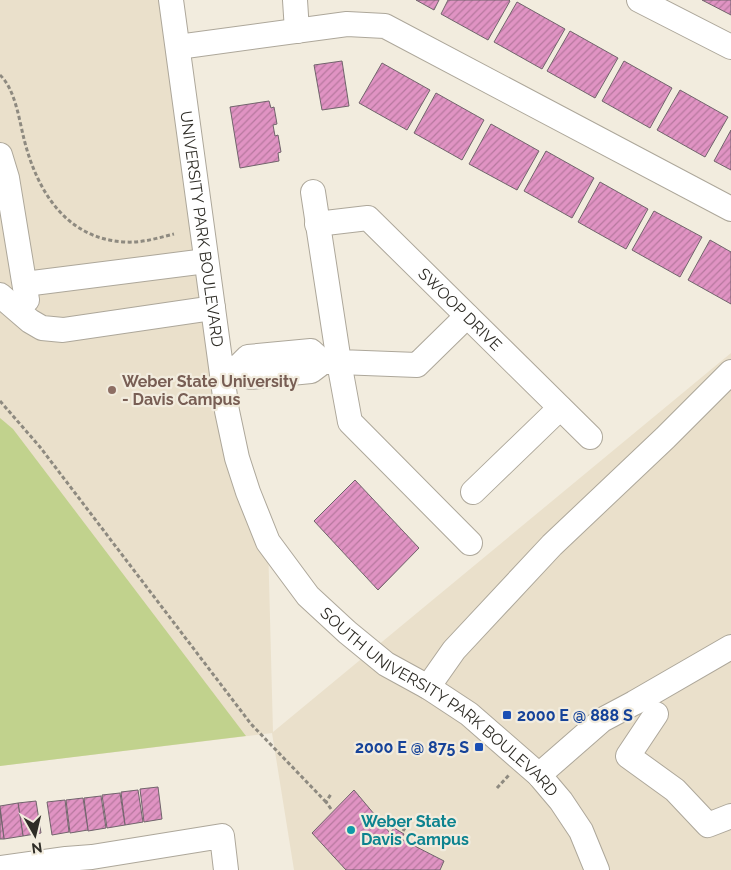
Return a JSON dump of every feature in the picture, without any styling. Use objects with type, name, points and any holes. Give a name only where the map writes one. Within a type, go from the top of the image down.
[{"type":"street","name":"UNIVERSITY PARK BOULEVARD","points":[[171,0],[213,308],[229,368],[227,412],[237,458],[268,542]]},
{"type":"street","points":[[295,0],[298,30]]},
{"type":"street","points":[[639,0],[731,48]]},
{"type":"street","points":[[178,47],[347,24],[385,26],[731,209]]},
{"type":"street","points":[[0,155],[7,178],[30,321]]},
{"type":"street","points":[[313,192],[331,362],[350,422],[470,542]]},
{"type":"street","name":"SWOOP DRIVE","points":[[317,224],[368,218],[590,437]]},
{"type":"street","points":[[25,284],[206,261]]},
{"type":"street","points":[[0,295],[30,321],[42,328],[63,330],[213,308]]},
{"type":"street","points":[[229,368],[248,357],[311,351],[331,362],[417,365],[467,316]]},
{"type":"street","points":[[428,687],[454,650],[552,545],[665,438],[731,372]]},
{"type":"street","points":[[473,492],[560,408]]},
{"type":"street","name":"SOUTH UNIVERSITY PARK BOULEVARD","points":[[268,542],[308,596],[346,632],[386,664],[428,687],[469,714],[539,775],[561,801],[581,830],[597,870]]},
{"type":"street","points":[[539,775],[602,720],[731,647]]},
{"type":"street","points":[[656,714],[628,756],[675,790],[708,825],[731,816]]},
{"type":"street","points":[[0,868],[66,859],[93,863],[222,836],[226,870]]},
{"type":"path","points":[[0,75],[11,92],[24,140],[45,193],[55,208],[70,222],[86,233],[125,242],[152,240],[174,234]]},
{"type":"path","points":[[0,401],[40,447],[251,724],[331,809]]},
{"type":"path","points":[[497,788],[510,775]]},
{"type":"path","points":[[326,802],[331,794]]},
{"type":"path","points":[[403,830],[410,820]]},
{"type":"shaded area","points":[[0,0],[171,0],[227,411],[268,542],[273,732],[731,353],[731,870],[294,870],[272,733],[0,766]]},
{"type":"green space","points":[[0,418],[13,429],[246,736],[0,766]]},
{"type":"building","points":[[416,0],[439,0],[434,10]]},
{"type":"building","points":[[448,0],[510,1],[488,40],[441,14]]},
{"type":"building","points":[[702,0],[731,0],[731,15]]},
{"type":"building","points":[[517,2],[565,29],[542,69],[494,42]]},
{"type":"building","points":[[570,31],[618,58],[595,98],[547,71]]},
{"type":"building","points":[[342,61],[349,106],[322,110],[314,65]]},
{"type":"building","points":[[624,61],[672,88],[650,128],[602,101]]},
{"type":"building","points":[[382,63],[430,90],[407,130],[359,103]]},
{"type":"building","points":[[680,90],[728,117],[705,157],[657,130]]},
{"type":"building","points":[[436,93],[484,120],[462,160],[414,133]]},
{"type":"building","points":[[269,101],[271,108],[274,107],[277,124],[273,125],[275,136],[278,135],[281,152],[278,153],[279,161],[240,168],[230,107]]},
{"type":"building","points":[[491,124],[539,151],[517,190],[469,164]]},
{"type":"building","points":[[731,130],[731,170],[714,161]]},
{"type":"building","points":[[546,151],[594,178],[572,218],[524,191]]},
{"type":"building","points":[[600,182],[648,209],[626,249],[578,222]]},
{"type":"building","points":[[654,211],[702,237],[680,277],[632,250]]},
{"type":"building","points":[[710,240],[731,252],[731,304],[688,280]]},
{"type":"building","points":[[355,480],[419,548],[378,590],[314,521]]},
{"type":"building","points":[[158,787],[162,819],[144,822],[140,789]]},
{"type":"building","points":[[138,790],[143,822],[125,825],[121,792]]},
{"type":"building","name":"Weber State Davis Campus","points":[[354,790],[390,833],[394,828],[404,834],[401,839],[444,861],[440,870],[346,870],[312,833]]},
{"type":"building","points":[[120,793],[125,825],[107,828],[102,795]]},
{"type":"building","points":[[101,796],[106,828],[88,831],[84,798]]},
{"type":"building","points":[[83,798],[88,830],[70,833],[66,800]]},
{"type":"building","points":[[65,800],[69,832],[52,835],[47,802]]},
{"type":"building","points":[[36,801],[41,833],[23,836],[18,803]]},
{"type":"building","points":[[18,803],[23,836],[4,839],[0,806]]},
{"type":"building","points":[[0,810],[4,839],[0,839]]},
{"type":"place","name":"Weber State University - Davis Campus","points":[[112,390]]},
{"type":"place","name":"2000 E @ 888 S","points":[[507,715]]},
{"type":"place","name":"2000 E @ 875 S","points":[[479,747]]},
{"type":"place","name":"Weber State Davis Campus","points":[[351,830]]}]
